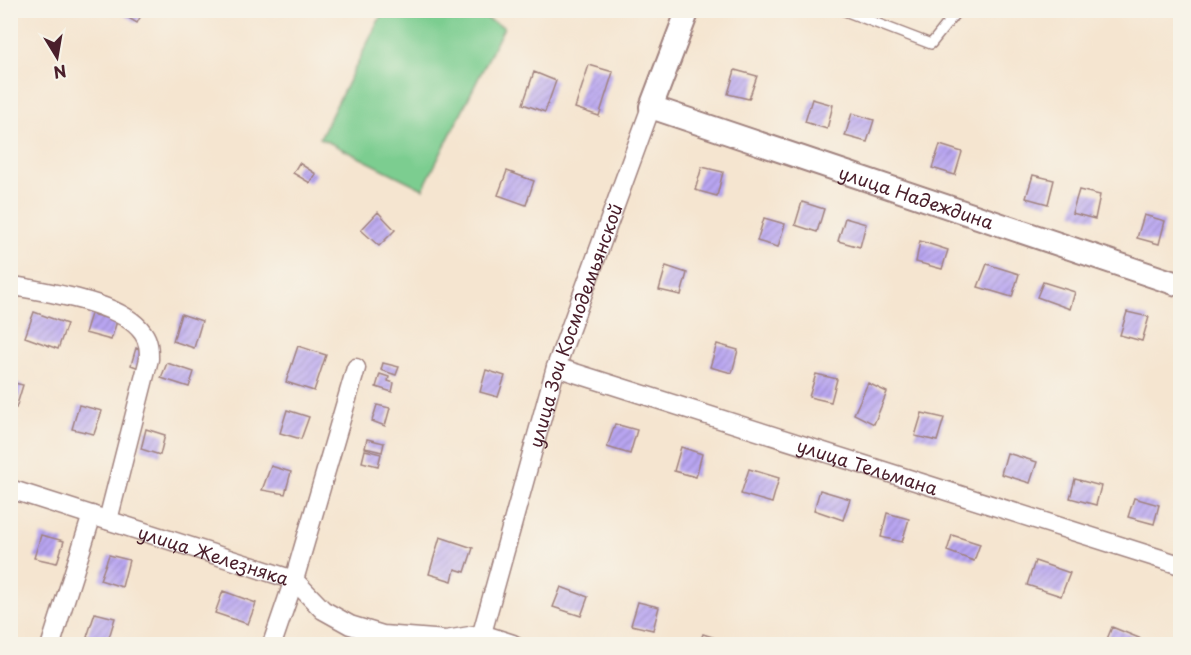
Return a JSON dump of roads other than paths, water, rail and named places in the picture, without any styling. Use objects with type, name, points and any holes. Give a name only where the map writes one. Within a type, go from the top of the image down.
[{"type":"street","name":"улица Зои Космодемьянской","points":[[481,639],[556,366],[688,10]]},
{"type":"street","name":"улица Надеждина","points":[[651,107],[1180,285]]},
{"type":"street","points":[[10,285],[90,302],[130,318],[144,333],[149,344],[149,359],[100,517],[51,645]]},
{"type":"street","name":"улица Тельмана","points":[[556,366],[1180,565]]},
{"type":"street","points":[[272,645],[294,580],[356,368]]},
{"type":"street","name":"улица Железняка","points":[[10,489],[294,580],[323,610],[350,625],[383,635],[446,640],[481,639],[513,645]]},
{"type":"lane","points":[[842,10],[931,44],[958,10]]}]
